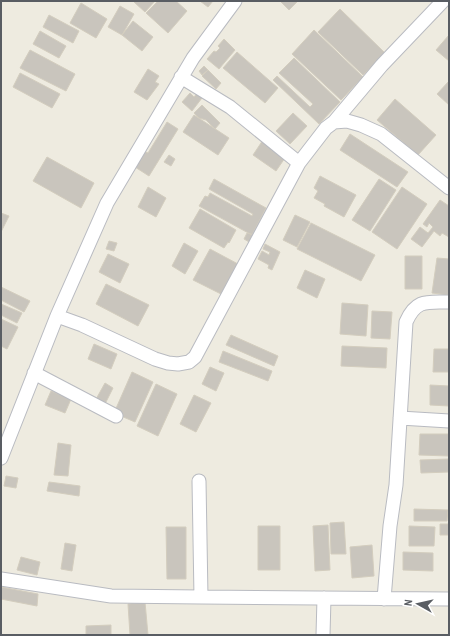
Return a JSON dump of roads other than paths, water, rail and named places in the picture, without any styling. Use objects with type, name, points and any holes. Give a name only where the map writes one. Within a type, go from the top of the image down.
[{"type":"street","points":[[1,458],[57,316],[106,203],[193,58],[235,1]]},
{"type":"street","points":[[57,316],[82,325],[155,359],[178,364],[189,362],[195,357],[211,329],[299,163],[326,128],[334,122],[382,65],[443,1]]},
{"type":"street","points":[[182,77],[230,107],[299,163]]},
{"type":"street","points":[[334,122],[347,121],[361,125],[381,134],[449,188]]},
{"type":"street","points":[[384,599],[391,518],[396,485],[406,322],[410,313],[417,306],[425,302],[449,302]]},
{"type":"street","points":[[34,373],[116,416]]},
{"type":"street","points":[[400,418],[449,421]]},
{"type":"street","points":[[199,481],[201,597]]},
{"type":"street","points":[[1,579],[110,596],[449,599]]},
{"type":"street","points":[[323,635],[324,598]]}]
